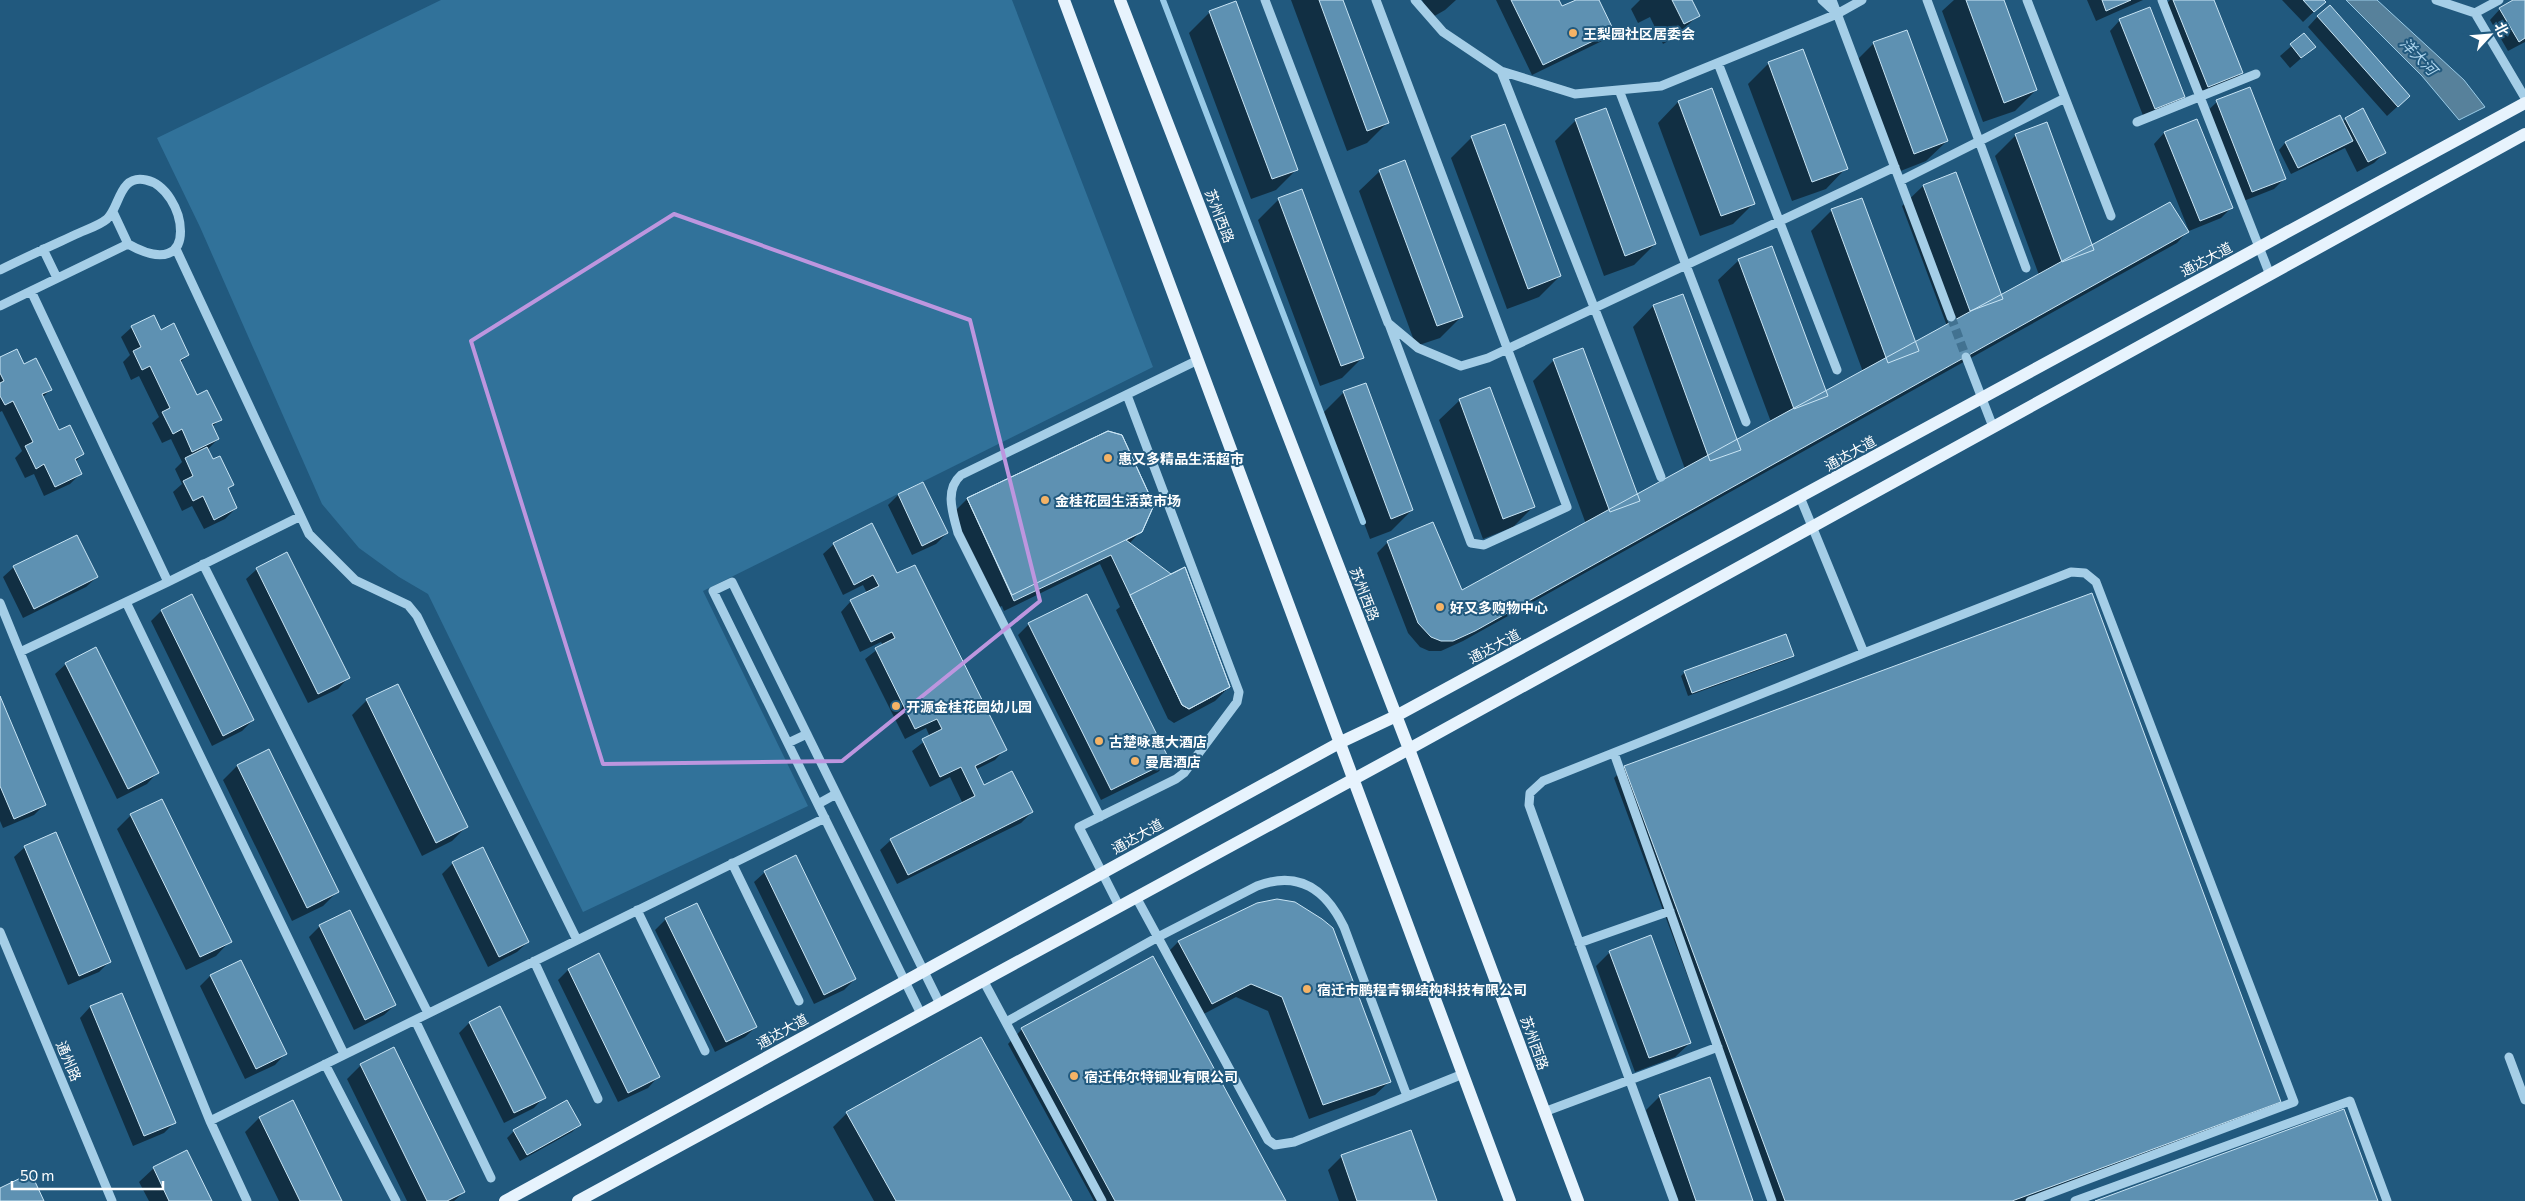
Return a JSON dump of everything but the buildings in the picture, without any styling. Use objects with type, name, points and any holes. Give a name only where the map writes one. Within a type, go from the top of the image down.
[{"type":"main road","points":[[1064,0],[1510,1201]]},
{"type":"main road","name":"苏州西路","points":[[1120,0],[1409,749],[1578,1201]]},
{"type":"main road","name":"通达大道","points":[[505,1201],[1340,742],[1396,716],[2525,103]]},
{"type":"main road","points":[[578,1201],[1409,749],[2525,134]]},
{"type":"street","points":[[1265,0],[1471,543],[1484,545],[1567,507],[1376,0]]},
{"type":"street","points":[[1415,0],[1443,32],[1501,71],[1575,94],[1661,86],[1837,14],[1862,0]]},
{"type":"street","points":[[1822,0],[1837,14]]},
{"type":"street","points":[[1832,0],[1951,316]]},
{"type":"street","points":[[1928,0],[2026,268]]},
{"type":"street","points":[[2027,0],[2111,216]]},
{"type":"street","points":[[2162,0],[2270,275]]},
{"type":"street","points":[[2436,0],[2475,13],[2525,98]]},
{"type":"street","points":[[2475,13],[2499,0]]},
{"type":"street","points":[[1718,63],[1837,370]]},
{"type":"street","points":[[1501,71],[1661,477]]},
{"type":"street","points":[[2138,122],[2256,74]]},
{"type":"street","points":[[1619,90],[1746,422]]},
{"type":"street","points":[[1900,181],[2065,98]]},
{"type":"street","points":[[1388,323],[1418,348],[1461,366],[1488,358],[1895,167]]},
{"type":"street","points":[[0,270],[106,220],[113,212],[123,188],[134,181],[145,179],[158,184],[168,194],[180,227],[180,241],[176,249],[166,255],[154,256],[128,244],[113,212]]},
{"type":"street","points":[[0,306],[128,244]]},
{"type":"street","points":[[176,249],[299,517],[309,534],[356,580],[408,605],[417,616],[577,940]]},
{"type":"street","points":[[43,250],[57,278]]},
{"type":"street","points":[[31,291],[168,582]]},
{"type":"street","points":[[1966,357],[1993,427]]},
{"type":"street","points":[[1100,817],[958,533],[951,503],[955,480],[961,475],[1198,360]]},
{"type":"street","points":[[1119,906],[1079,828],[1176,779],[1184,773],[1237,702],[1239,692],[1127,395]]},
{"type":"street","points":[[1800,497],[1864,653]]},
{"type":"street","points":[[20,652],[299,517]]},
{"type":"street","points":[[203,564],[428,1013]]},
{"type":"street","points":[[1674,1201],[1529,805],[1530,793],[1543,781],[1864,653],[2071,572],[2085,573],[2096,582],[2294,1102],[2030,1201]]},
{"type":"street","points":[[921,1014],[713,591],[732,582],[940,1004]]},
{"type":"street","points":[[126,602],[344,1054]]},
{"type":"street","points":[[0,603],[210,1121],[247,1201]]},
{"type":"street","points":[[788,743],[807,734]]},
{"type":"street","points":[[1614,753],[1772,1201]]},
{"type":"street","points":[[818,804],[836,794]]},
{"type":"street","points":[[210,1121],[824,818]]},
{"type":"street","points":[[732,863],[799,1001]]},
{"type":"street","points":[[1006,1022],[1158,937],[1258,886],[1273,880],[1304,883],[1318,891],[1337,912],[1344,926],[1407,1096]]},
{"type":"street","points":[[1136,897],[1268,1140],[1275,1144],[1294,1142],[1463,1074]]},
{"type":"street","points":[[637,910],[704,1051]]},
{"type":"street","points":[[1579,943],[1670,911]]},
{"type":"street","name":"通州路","points":[[0,932],[112,1201]]},
{"type":"street","points":[[534,961],[598,1099]]},
{"type":"street","points":[[983,980],[1102,1201]]},
{"type":"street","points":[[414,1020],[491,1178]]},
{"type":"street","points":[[1544,1112],[1718,1047]]},
{"type":"street","points":[[2509,1057],[2525,1100]]},
{"type":"street","points":[[325,1064],[396,1201]]},
{"type":"street","points":[[2075,1201],[2350,1101],[2387,1201]]},
{"type":"highlighted area","points":[[674,214],[970,320],[1040,601],[842,761],[603,764],[471,341]]},
{"type":"shaded area","points":[[441,0],[1012,0],[1153,367],[703,591],[808,806],[583,912],[428,594],[399,577],[359,548],[322,504],[200,227],[157,138]]},
{"type":"water","name":"洋大河","points":[[2346,0],[2377,0],[2464,80],[2485,107],[2459,120],[2422,76]]},
{"type":"waterway","points":[[1163,0],[1363,522]]},
{"type":"tunnel","points":[[1951,317],[1966,357]]},
{"type":"place","name":"王梨园社区居委会","points":[[1573,33]]},
{"type":"place","name":"惠又多精品生活超市","points":[[1108,458]]},
{"type":"place","name":"金桂花园生活菜市场","points":[[1045,500]]},
{"type":"place","name":"好又多购物中心","points":[[1440,607]]},
{"type":"place","name":"开源金桂花园幼儿园","points":[[896,706]]},
{"type":"place","name":"古楚咏惠大酒店","points":[[1099,741]]},
{"type":"place","name":"曼居酒店","points":[[1135,761]]},
{"type":"place","name":"宿迁市鹏程青钢结构科技有限公司","points":[[1307,989]]},
{"type":"place","name":"宿迁伟尔特铜业有限公司","points":[[1074,1076]]}]
